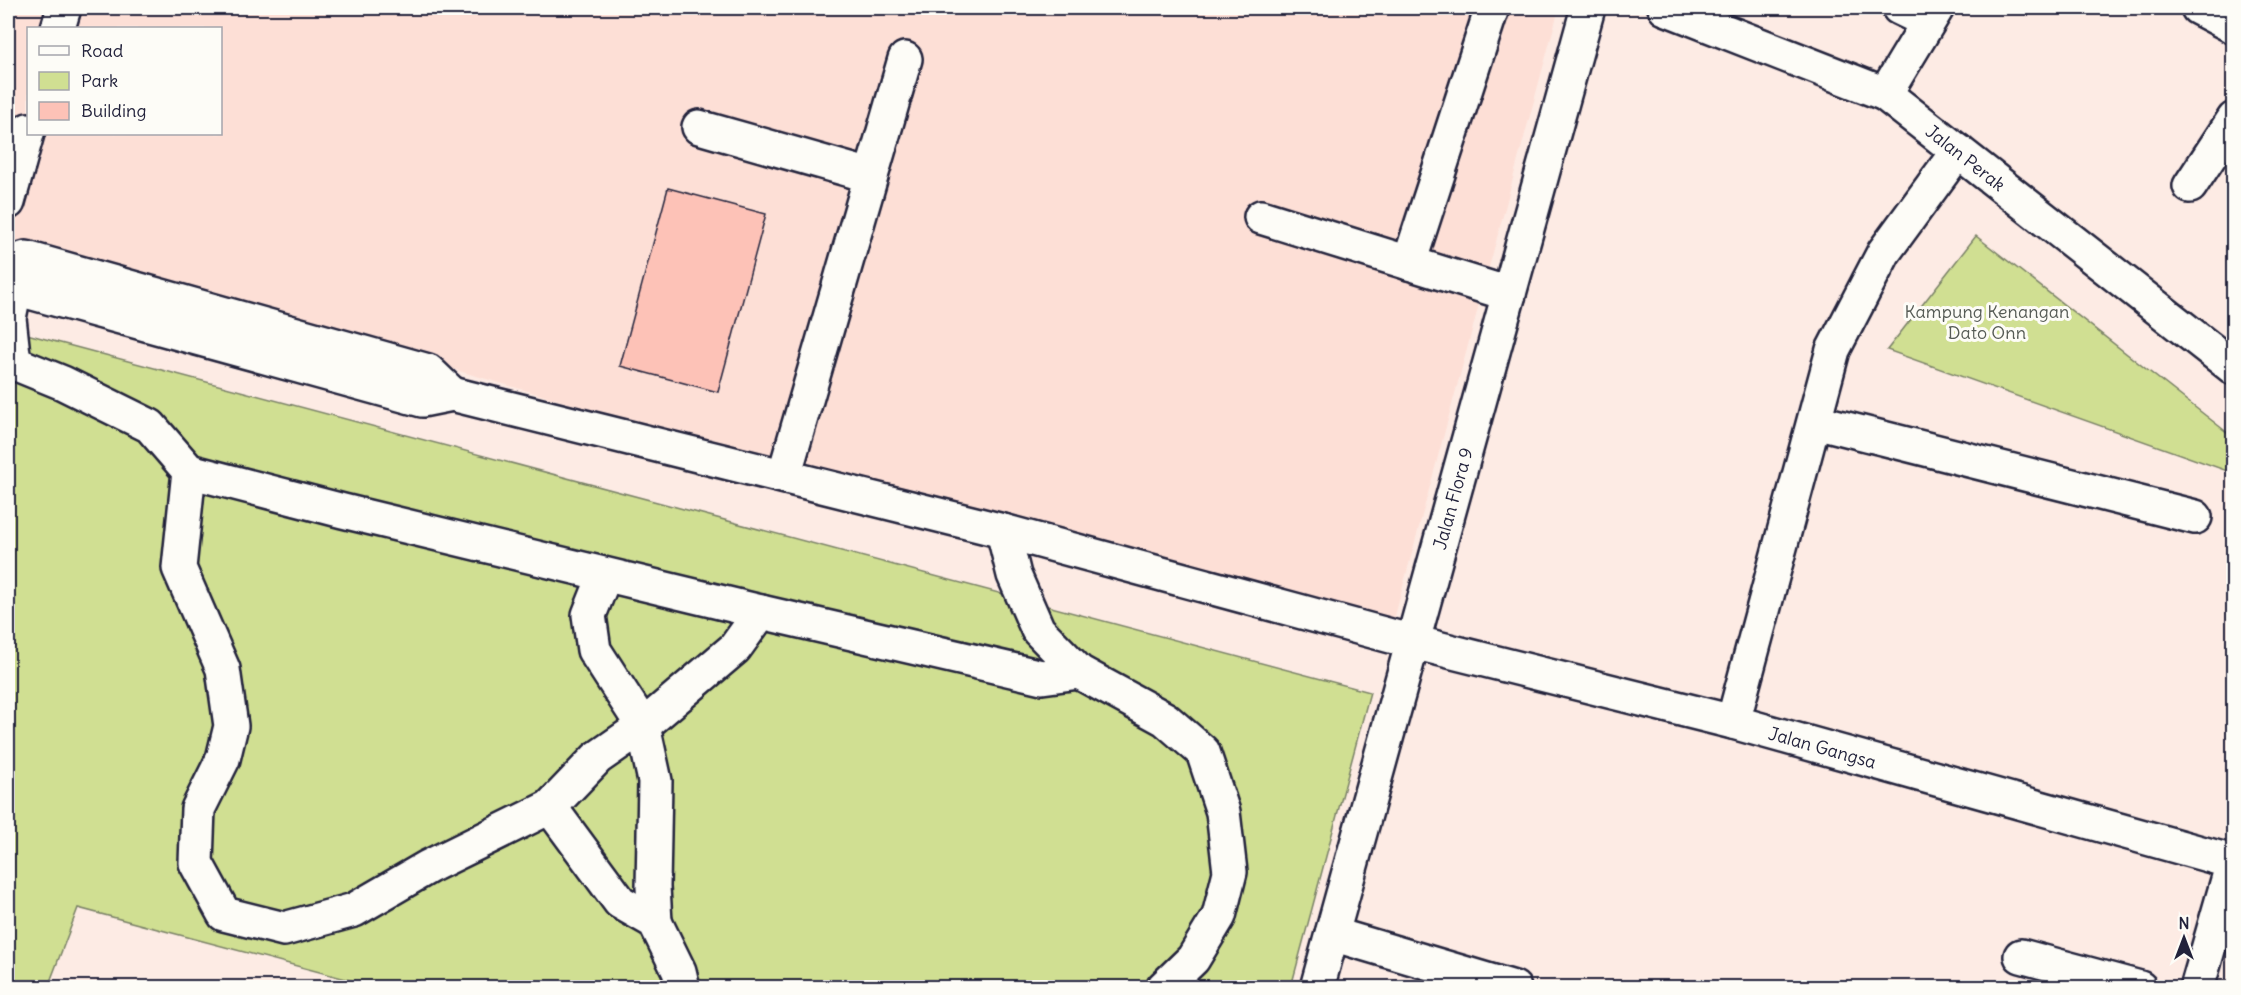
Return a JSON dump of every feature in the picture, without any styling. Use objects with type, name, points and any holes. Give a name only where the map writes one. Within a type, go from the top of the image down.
[{"type":"street","points":[[58,27],[64,8]]},
{"type":"street","points":[[1409,263],[1492,8]]},
{"type":"street","name":"Jalan Flora 9","points":[[1317,987],[1588,8]]},
{"type":"street","name":"Jalan Perak","points":[[1665,8],[1885,94],[2234,368]]},
{"type":"street","points":[[1885,94],[1933,15],[1899,8]]},
{"type":"street","points":[[2198,8],[2234,27]]},
{"type":"street","points":[[784,476],[905,59]]},
{"type":"street","points":[[2190,186],[2234,119]]},
{"type":"street","points":[[699,127],[871,176]]},
{"type":"street","points":[[8,201],[27,134]]},
{"type":"street","points":[[1734,722],[1833,350],[1884,252],[1958,151]]},
{"type":"street","points":[[1261,217],[1509,294]]},
{"type":"street","name":"Jalan Gangsa","points":[[10,276],[26,258],[428,371],[452,394],[1003,531],[1413,642],[1734,722],[2233,860]]},
{"type":"street","points":[[10,276],[9,318],[14,363],[63,383],[150,426],[189,471],[605,575],[1042,677],[1079,672]]},
{"type":"street","points":[[1815,421],[2195,517]]},
{"type":"street","points":[[189,471],[179,568],[223,669],[231,726],[223,759],[198,809],[196,863],[224,914],[284,929],[354,910],[428,867],[550,807],[597,758],[643,726],[735,648],[761,612]]},
{"type":"street","points":[[1003,531],[1014,575],[1038,630],[1079,672],[1165,719],[1203,752],[1223,812],[1230,872],[1219,916],[1193,959],[1163,987]]},
{"type":"street","points":[[605,575],[589,615],[594,650],[643,726],[656,781],[653,886],[656,922],[679,971],[683,987]]},
{"type":"street","points":[[550,807],[620,902],[656,922]]},
{"type":"street","points":[[2197,987],[2233,860]]},
{"type":"street","points":[[1332,934],[1514,987]]},
{"type":"street","points":[[2021,956],[2140,987]]},
{"type":"shaded area","points":[[8,8],[1559,8],[1392,627],[1003,531],[8,238]]},
{"type":"green space","name":"Kampung Kenangan Dato Onn","points":[[1976,236],[2233,437],[2233,473],[1887,350]]},
{"type":"green space","points":[[8,329],[1370,692],[1291,987],[376,987],[78,908],[48,987],[8,987]]},
{"type":"building","points":[[668,188],[766,214],[718,392],[620,366]]}]
